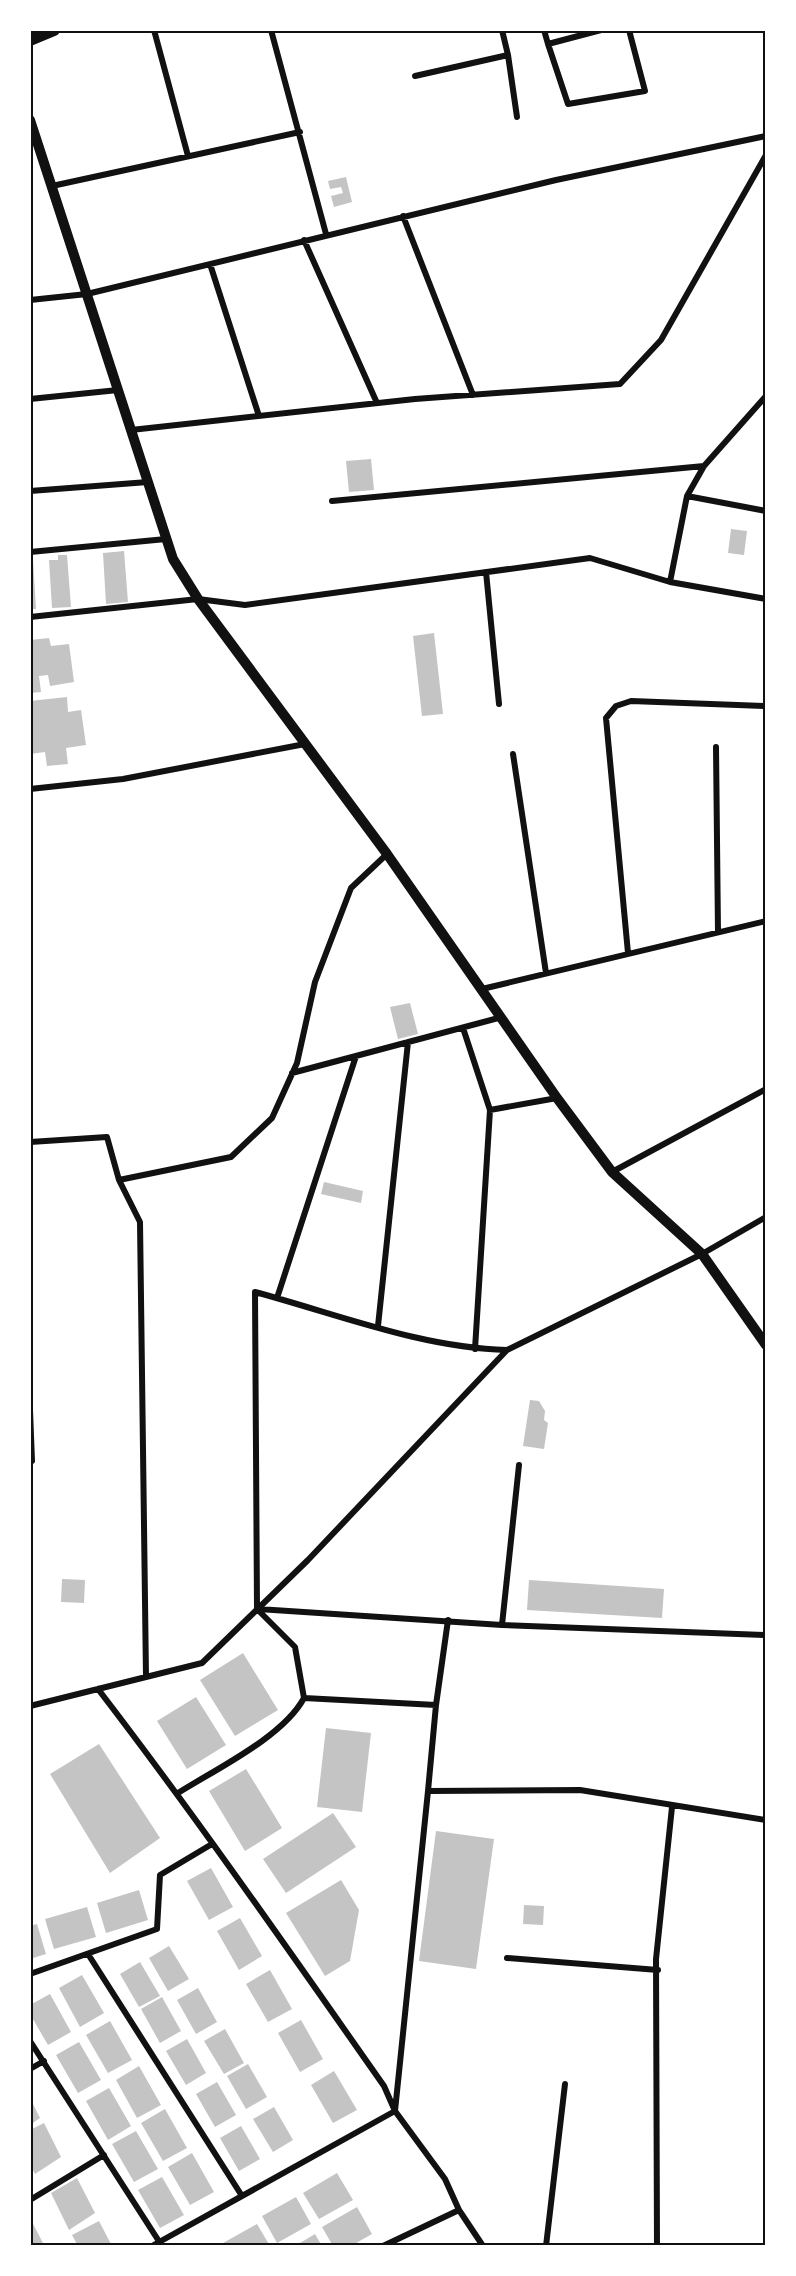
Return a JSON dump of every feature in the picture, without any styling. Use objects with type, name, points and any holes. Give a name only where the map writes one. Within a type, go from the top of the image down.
[{"type":"main road","points":[[30,40],[54,30]]},
{"type":"street","points":[[154,30],[188,156]]},
{"type":"street","points":[[271,30],[326,234]]},
{"type":"street","points":[[502,30],[517,117]]},
{"type":"street","points":[[544,30],[568,104],[645,91],[629,30]]},
{"type":"street","points":[[548,44],[601,30]]},
{"type":"street","points":[[415,76],[508,55]]},
{"type":"street","points":[[30,120],[173,559],[198,599],[387,854],[557,1098],[612,1172],[702,1254],[766,1345]]},
{"type":"street","points":[[52,186],[300,132]]},
{"type":"street","points":[[30,300],[87,294],[555,180],[766,136]]},
{"type":"street","points":[[130,430],[377,403],[620,384],[662,340],[766,154]]},
{"type":"street","points":[[403,216],[473,395]]},
{"type":"street","points":[[304,240],[377,403]]},
{"type":"street","points":[[210,264],[259,416]]},
{"type":"street","points":[[30,399],[118,390]]},
{"type":"street","points":[[670,582],[687,496],[704,466],[766,396]]},
{"type":"street","points":[[332,501],[704,466]]},
{"type":"street","points":[[30,491],[148,483]]},
{"type":"street","points":[[687,496],[766,511]]},
{"type":"street","points":[[30,552],[166,539]]},
{"type":"street","points":[[30,616],[198,599],[245,605],[590,558],[670,582],[766,599]]},
{"type":"street","points":[[486,572],[499,704]]},
{"type":"street","points":[[628,953],[606,718],[616,706],[631,701],[766,706]]},
{"type":"street","points":[[30,789],[123,779],[306,744]]},
{"type":"street","points":[[716,747],[718,932]]},
{"type":"street","points":[[513,754],[546,973]]},
{"type":"street","points":[[119,1179],[231,1157],[272,1118],[292,1073],[315,982],[351,888],[387,854]]},
{"type":"street","points":[[482,989],[766,921]]},
{"type":"street","points":[[292,1073],[502,1017]]},
{"type":"street","points":[[463,1028],[490,1110],[475,1349]]},
{"type":"street","points":[[378,1326],[408,1042]]},
{"type":"street","points":[[277,1298],[356,1056]]},
{"type":"street","points":[[612,1172],[766,1089]]},
{"type":"street","points":[[490,1110],[557,1098]]},
{"type":"street","points":[[30,1142],[108,1137],[119,1179],[140,1222],[146,1677]]},
{"type":"street","points":[[30,1706],[202,1664],[308,1560],[507,1350],[702,1254],[766,1217]]},
{"type":"street","points":[[178,1793],[259,1742],[296,1713],[304,1698],[295,1647],[257,1609],[255,1292],[378,1326],[475,1349],[507,1350]]},
{"type":"street","points":[[30,1410],[32,1461]]},
{"type":"street","points":[[502,1625],[519,1465]]},
{"type":"street","points":[[257,1609],[502,1625],[766,1635]]},
{"type":"street","points":[[395,2111],[436,1705],[448,1620]]},
{"type":"street","points":[[98,1689],[178,1793],[384,2086],[395,2111],[445,2179],[459,2210],[483,2246]]},
{"type":"street","points":[[304,1698],[436,1705]]},
{"type":"street","points":[[429,1791],[580,1790],[672,1807],[766,1820]]},
{"type":"street","points":[[657,2246],[658,1970],[656,1959],[672,1807]]},
{"type":"street","points":[[30,1974],[157,1929],[160,1875],[212,1844]]},
{"type":"street","points":[[88,1954],[242,2196]]},
{"type":"street","points":[[507,1958],[658,1970]]},
{"type":"street","points":[[30,2041],[160,2244]]},
{"type":"street","points":[[30,2069],[44,2061]]},
{"type":"street","points":[[546,2246],[565,2084]]},
{"type":"street","points":[[152,2246],[160,2244],[395,2111]]},
{"type":"street","points":[[30,2200],[104,2156]]},
{"type":"street","points":[[383,2246],[459,2210]]},
{"type":"building","points":[[346,177],[352,202],[334,207],[331,196],[343,193],[341,187],[330,189],[328,181]]},
{"type":"building","points":[[371,459],[374,490],[349,492],[346,461]]},
{"type":"building","points":[[731,529],[747,531],[744,555],[728,553]]},
{"type":"building","points":[[124,551],[128,602],[106,604],[103,553]]},
{"type":"building","points":[[58,555],[67,555],[71,607],[52,608],[49,560],[58,560]]},
{"type":"building","points":[[30,560],[33,560],[36,609],[30,609]]},
{"type":"building","points":[[434,633],[443,714],[422,716],[413,636]]},
{"type":"building","points":[[49,638],[51,646],[69,644],[74,682],[50,686],[48,675],[39,676],[41,692],[30,693],[30,640]]},
{"type":"building","points":[[67,697],[68,712],[81,710],[86,745],[66,748],[68,764],[47,766],[45,752],[30,754],[30,701]]},
{"type":"building","points":[[410,1003],[418,1034],[398,1039],[390,1007]]},
{"type":"building","points":[[324,1182],[363,1191],[361,1203],[321,1194]]},
{"type":"building","points":[[530,1400],[539,1401],[545,1411],[544,1420],[548,1423],[544,1449],[523,1446]]},
{"type":"building","points":[[62,1579],[85,1580],[84,1603],[61,1602]]},
{"type":"building","points":[[529,1580],[664,1589],[662,1618],[527,1610]]},
{"type":"building","points":[[243,1653],[278,1710],[235,1736],[200,1680]]},
{"type":"building","points":[[196,1697],[226,1745],[187,1769],[157,1721]]},
{"type":"building","points":[[326,1728],[371,1733],[362,1812],[317,1807]]},
{"type":"building","points":[[99,1744],[160,1838],[110,1873],[50,1774]]},
{"type":"building","points":[[246,1769],[282,1828],[245,1851],[209,1791]]},
{"type":"building","points":[[333,1813],[356,1847],[286,1893],[263,1859]]},
{"type":"building","points":[[436,1831],[494,1839],[476,1969],[419,1961]]},
{"type":"building","points":[[211,1868],[233,1907],[209,1920],[187,1881]]},
{"type":"building","points":[[341,1880],[359,1910],[350,1961],[325,1976],[286,1913]]},
{"type":"building","points":[[139,1890],[148,1920],[106,1933],[97,1903]]},
{"type":"building","points":[[524,1905],[544,1906],[543,1925],[523,1924]]},
{"type":"building","points":[[87,1907],[96,1937],[54,1949],[45,1919]]},
{"type":"building","points":[[240,1918],[262,1956],[239,1970],[217,1931]]},
{"type":"building","points":[[37,1924],[46,1954],[30,1959],[30,1926]]},
{"type":"building","points":[[169,1946],[189,1979],[168,1991],[149,1958]]},
{"type":"building","points":[[140,1962],[160,1996],[139,2007],[120,1974]]},
{"type":"building","points":[[270,1970],[292,2009],[268,2022],[246,1984]]},
{"type":"building","points":[[82,1975],[104,2013],[80,2027],[59,1988]]},
{"type":"building","points":[[198,1988],[217,2022],[196,2034],[177,2000]]},
{"type":"building","points":[[50,1994],[71,2032],[48,2045],[30,2014],[30,2005]]},
{"type":"building","points":[[162,1997],[181,2031],[160,2043],[141,2009]]},
{"type":"building","points":[[301,2020],[323,2059],[300,2072],[278,2033]]},
{"type":"building","points":[[110,2021],[132,2060],[108,2073],[86,2035]]},
{"type":"building","points":[[225,2029],[244,2063],[224,2074],[204,2041]]},
{"type":"building","points":[[187,2039],[206,2073],[186,2085],[166,2051]]},
{"type":"building","points":[[79,2042],[101,2080],[78,2093],[56,2055]]},
{"type":"building","points":[[248,2064],[267,2097],[246,2109],[227,2076]]},
{"type":"building","points":[[139,2066],[161,2105],[137,2118],[116,2080]]},
{"type":"building","points":[[334,2071],[357,2110],[333,2123],[311,2085]]},
{"type":"building","points":[[217,2082],[236,2115],[215,2127],[196,2094]]},
{"type":"building","points":[[109,2088],[131,2126],[108,2140],[86,2101]]},
{"type":"building","points":[[30,2098],[40,2118],[30,2125]]},
{"type":"building","points":[[274,2107],[293,2140],[273,2152],[253,2119]]},
{"type":"building","points":[[165,2109],[187,2148],[163,2161],[141,2123]]},
{"type":"building","points":[[44,2123],[61,2157],[35,2174],[30,2164],[30,2130]]},
{"type":"building","points":[[241,2126],[260,2159],[239,2171],[220,2138]]},
{"type":"building","points":[[136,2131],[158,2169],[134,2182],[112,2144]]},
{"type":"building","points":[[192,2153],[214,2192],[190,2205],[168,2167]]},
{"type":"building","points":[[337,2173],[353,2200],[319,2219],[303,2193]]},
{"type":"building","points":[[162,2177],[184,2215],[160,2228],[138,2190]]},
{"type":"building","points":[[77,2178],[95,2213],[69,2230],[51,2193]]},
{"type":"building","points":[[296,2197],[311,2224],[277,2243],[262,2216]]},
{"type":"building","points":[[357,2207],[372,2234],[351,2246],[333,2246],[322,2227]]},
{"type":"building","points":[[30,2218],[44,2245],[42,2246],[30,2246]]},
{"type":"building","points":[[99,2221],[112,2246],[78,2246],[72,2235]]},
{"type":"building","points":[[257,2224],[270,2246],[224,2246],[223,2243]]},
{"type":"building","points":[[315,2234],[322,2246],[295,2246]]}]
